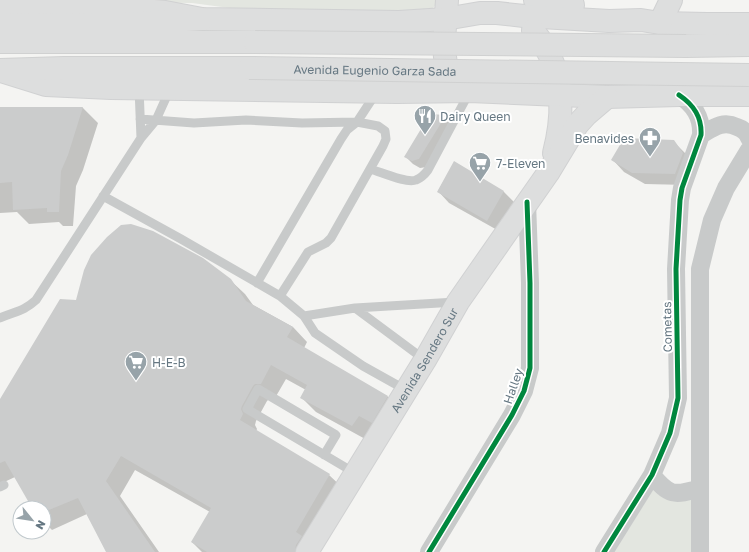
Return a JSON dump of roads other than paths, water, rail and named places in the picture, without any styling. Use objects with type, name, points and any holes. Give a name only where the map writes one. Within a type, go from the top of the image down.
[{"type":"main road","points":[[650,22],[671,0]]},
{"type":"main road","points":[[0,25],[124,24],[202,19],[399,22],[446,10],[497,13],[523,5],[554,4],[615,8],[628,11],[650,22]]},
{"type":"main road","points":[[0,5],[143,10],[165,12],[202,19]]},
{"type":"main road","points":[[523,5],[609,21],[749,24]]},
{"type":"main road","name":"Avenida Sendero Sur","points":[[523,5],[550,56],[560,95],[559,132],[548,173]]},
{"type":"main road","points":[[446,10],[446,63],[450,76],[460,87],[470,91]]},
{"type":"main road","points":[[599,96],[585,80],[586,60],[594,39],[609,21]]},
{"type":"main road","points":[[387,92],[408,81],[412,74],[416,60],[414,45],[407,32],[399,22]]},
{"type":"main road","points":[[0,42],[255,42],[686,46],[749,45]]},
{"type":"main road","points":[[532,93],[541,58],[542,42]]},
{"type":"main road","name":"Avenida Eugenio Garza Sada","points":[[0,70],[64,68],[249,68],[749,75]]},
{"type":"main road","points":[[0,70],[46,85],[170,89],[387,92],[470,91],[599,96],[749,95]]},
{"type":"main road","name":"Avenida Sendero Sur","points":[[307,552],[425,360],[458,302],[548,173],[577,125],[587,114],[599,96]]},
{"type":"street","name":"Cometas","points":[[604,552],[652,475],[670,434],[678,398],[676,269],[680,200],[682,188],[701,135],[700,122],[695,109],[680,95]]},
{"type":"street","points":[[701,135],[720,125],[730,124],[745,131],[749,138]]},
{"type":"street","points":[[700,552],[700,269],[712,220],[726,188],[749,150]]},
{"type":"street","name":"Halley","points":[[429,552],[512,415],[524,391],[530,368],[530,283],[527,202]]},
{"type":"street","points":[[652,475],[663,488],[673,494],[684,493],[700,488]]},
{"type":"lane","points":[[139,88],[141,138]]},
{"type":"lane","points":[[0,318],[18,312],[36,300],[141,138],[156,120],[170,89]]},
{"type":"lane","points":[[370,169],[406,181],[415,181],[422,177],[428,170],[470,91]]},
{"type":"lane","points":[[257,283],[347,130],[387,92]]},
{"type":"lane","points":[[140,119],[194,123],[246,120],[302,123],[357,122],[378,126],[385,131],[386,139],[331,238],[326,243],[308,252],[280,296]]},
{"type":"lane","points":[[103,196],[280,296],[304,316],[315,333],[363,366],[406,390]]},
{"type":"lane","points":[[304,316],[355,308],[458,302]]},
{"type":"lane","points":[[355,308],[425,360]]},
{"type":"lane","points":[[324,454],[336,435],[258,389],[247,409],[355,473]]},
{"type":"place","name":"Dairy Queen","points":[[425,136]]},
{"type":"place","name":"Benavides","points":[[650,158]]},
{"type":"place","name":"7-Eleven","points":[[480,182]]},
{"type":"place","name":"H-E-B","points":[[136,382]]}]
